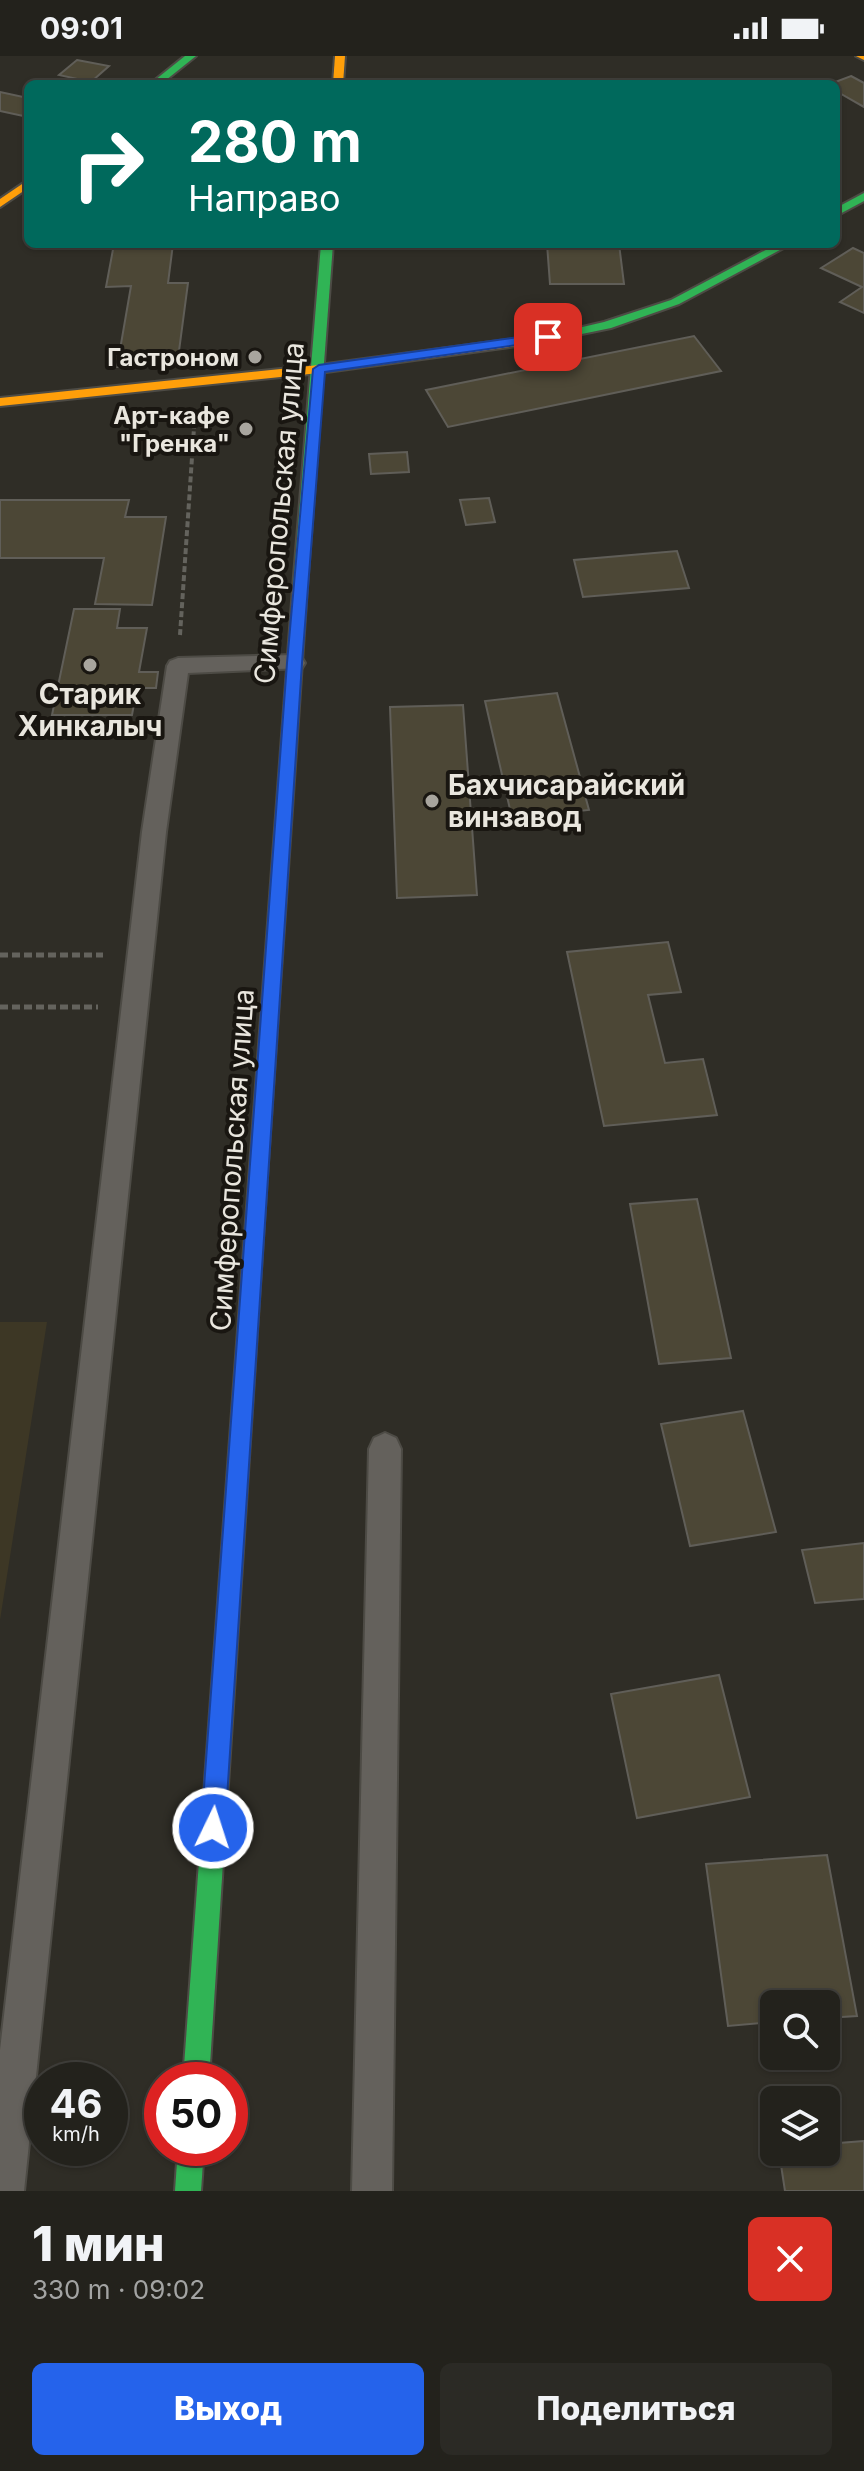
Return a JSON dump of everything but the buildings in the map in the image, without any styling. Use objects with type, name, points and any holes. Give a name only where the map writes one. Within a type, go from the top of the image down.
[{"type":"main road","points":[[160,80],[191,56]]},
{"type":"main road","points":[[338,80],[340,56]]},
{"type":"main road","points":[[0,204],[24,186]]},
{"type":"main road","points":[[840,211],[864,196]]},
{"type":"main road","name":"Симферопольская улица","points":[[197,2062],[294,663],[327,248]]},
{"type":"main road","points":[[0,402],[319,369],[519,343],[607,325],[675,302],[777,248]]},
{"type":"main road","points":[[188,2191],[190,2166]]},
{"type":"lane","points":[[4,2191],[154,832],[178,666],[294,663]]},
{"type":"lane","points":[[372,2191],[385,1449]]},
{"type":"path","points":[[178,666],[197,380]]},
{"type":"path","points":[[0,955],[142,954]]},
{"type":"path","points":[[0,1007],[135,1006]]},
{"type":"shaded area","points":[[0,1322],[47,1322],[0,1620]]},
{"type":"traffic: fast","points":[[160,80],[191,56]]},
{"type":"traffic: fast","points":[[840,211],[864,196]]},
{"type":"traffic: fast","points":[[300,588],[327,248]]},
{"type":"traffic: fast","points":[[528,341],[607,325],[675,302],[777,248]]},
{"type":"traffic: fast","points":[[197,2062],[257,1193]]},
{"type":"traffic: fast","points":[[188,2191],[190,2166]]},
{"type":"traffic: slow","points":[[338,80],[340,56]]},
{"type":"traffic: slow","points":[[0,204],[24,186]]},
{"type":"traffic: slow","points":[[0,402],[319,369],[528,341]]},
{"type":"traffic: slow","points":[[280,869],[300,588]]},
{"type":"traffic: jam","points":[[257,1193],[280,869]]},
{"type":"place","name":"Гастроном","points":[[255,357]]},
{"type":"place","name":"Арт-кафе \"Гренка\"","points":[[246,429]]},
{"type":"place","name":"Старик Хинкалыч","points":[[90,665]]},
{"type":"place","name":"Бахчисарайский винзавод","points":[[432,801]]},
{"type":"route","points":[[213,1828],[294,663],[319,369],[548,337]]}]
